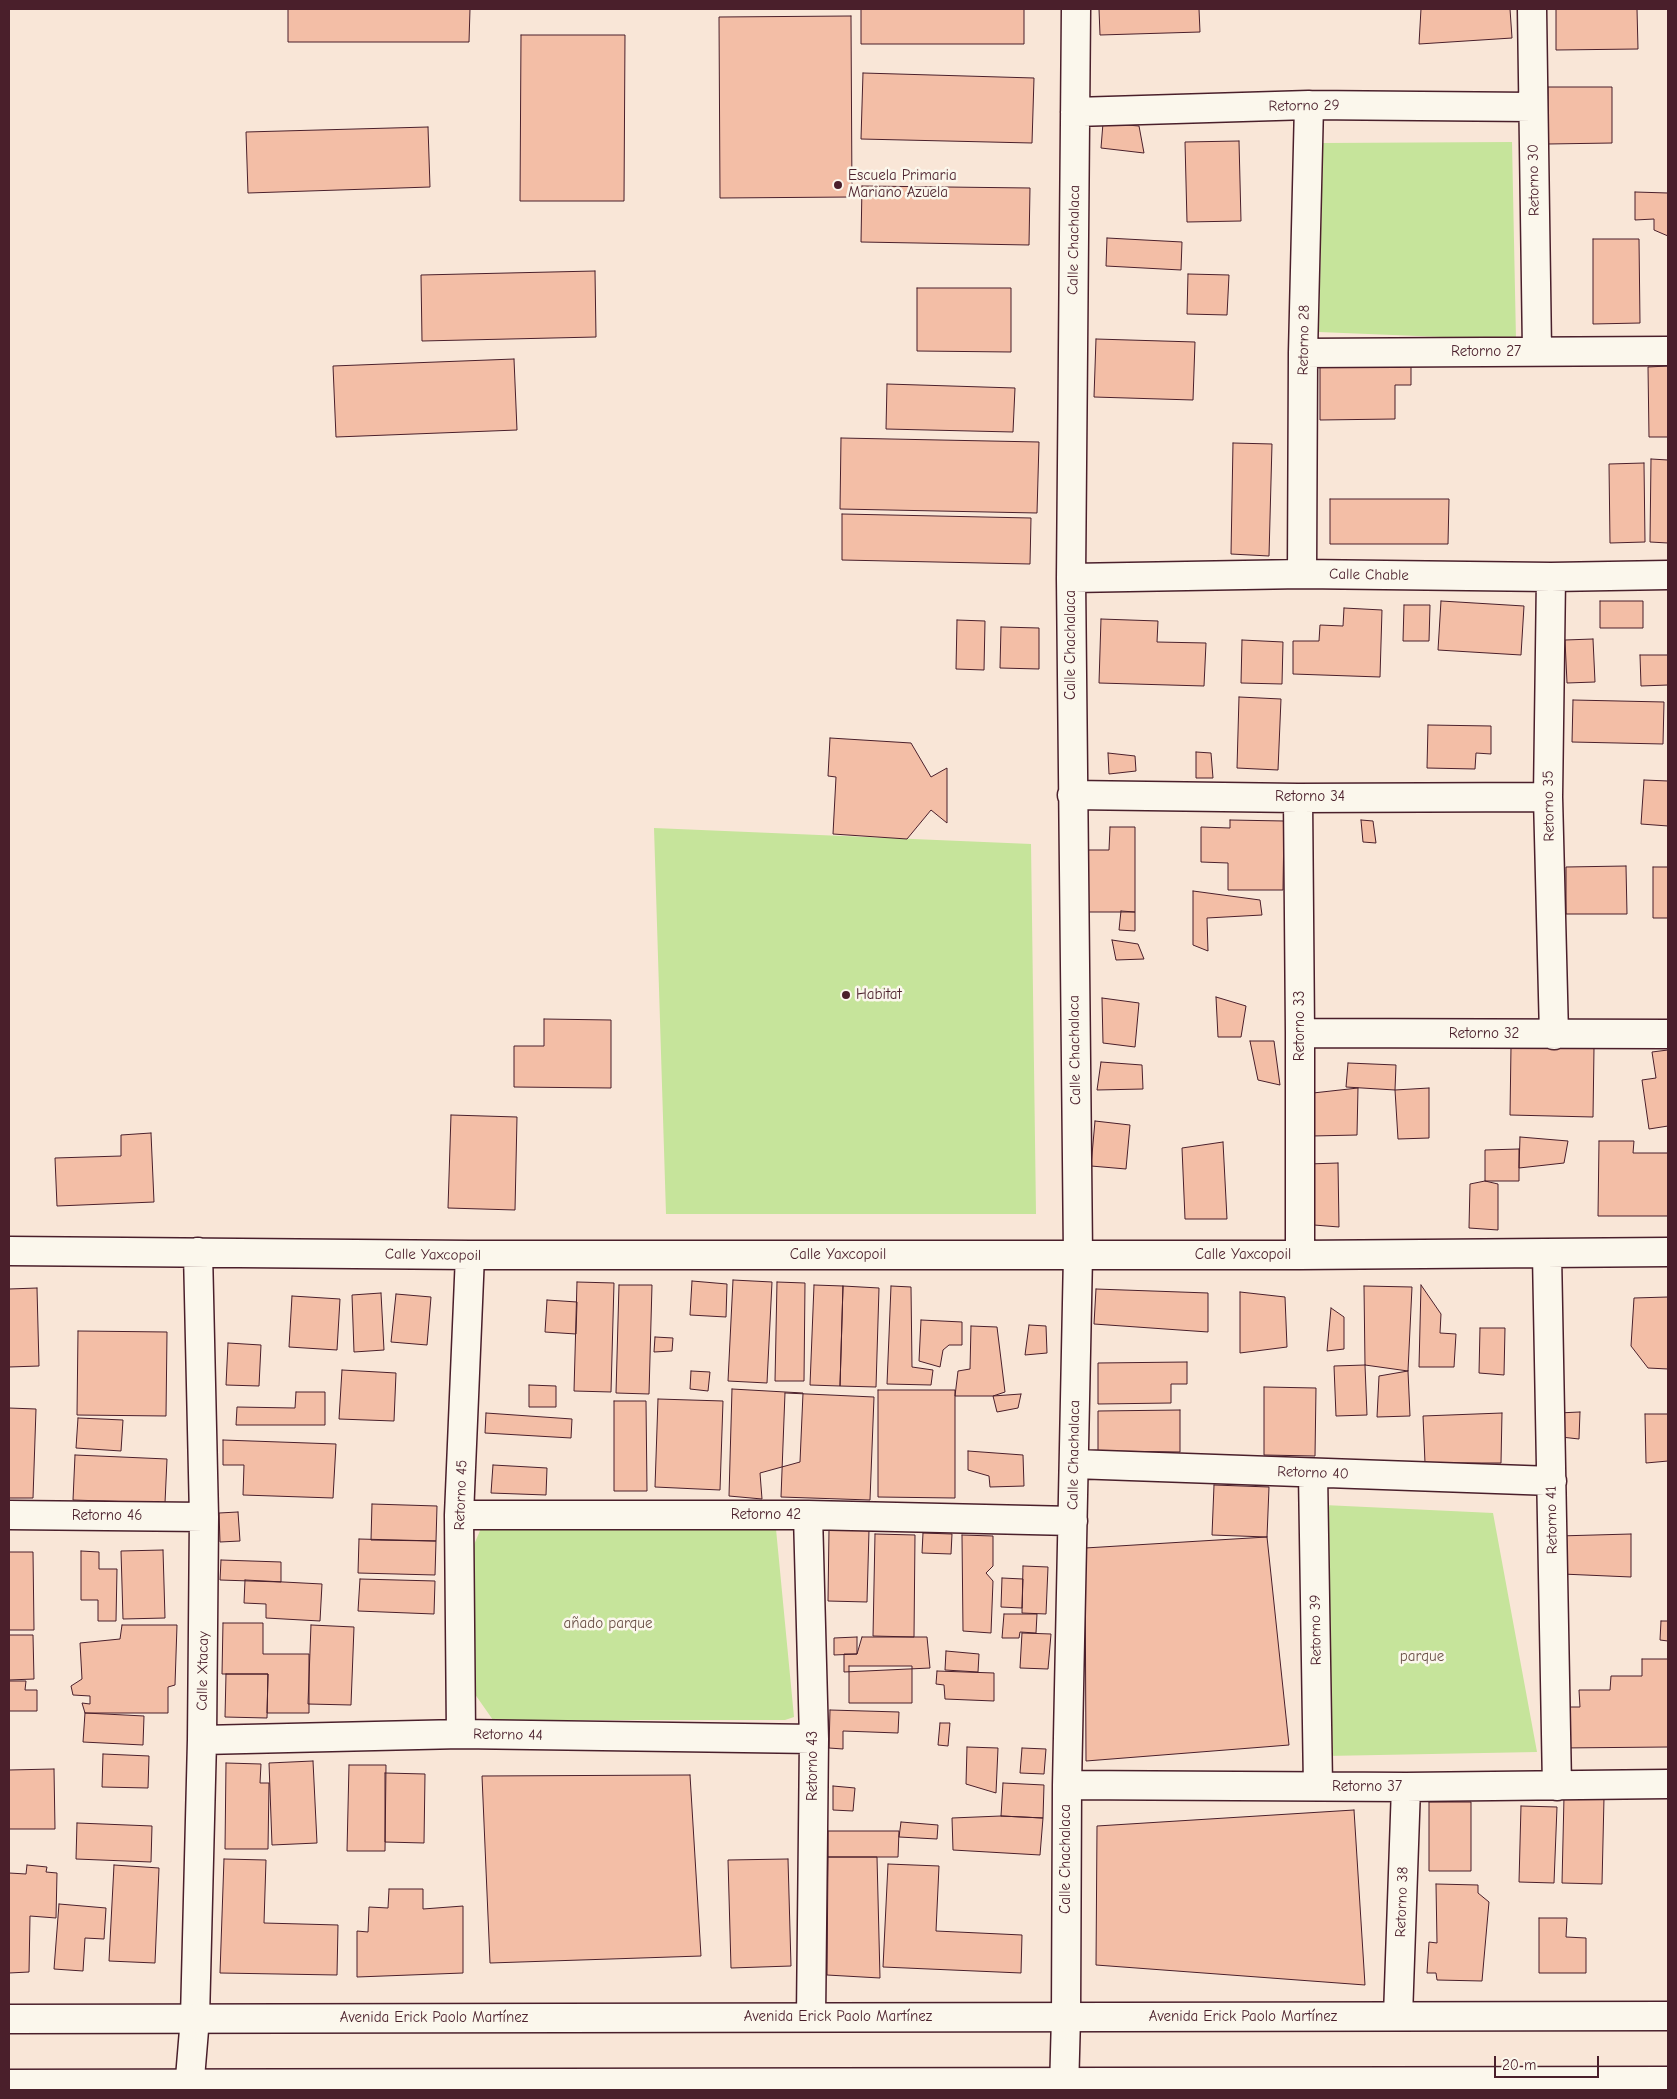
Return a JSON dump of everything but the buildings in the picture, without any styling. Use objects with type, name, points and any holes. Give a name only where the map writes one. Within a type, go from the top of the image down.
[{"type":"street","name":"Calle Chachalaca","points":[[1064,2086],[1066,2017],[1066,1785],[1078,1255],[1070,578],[1076,9]]},
{"type":"street","name":"Retorno 30","points":[[1532,9],[1537,351]]},
{"type":"street","name":"Retorno 29","points":[[1075,112],[1308,106],[1532,107]]},
{"type":"street","name":"Retorno 28","points":[[1302,574],[1303,352],[1308,106]]},
{"type":"street","name":"Retorno 27","points":[[1303,352],[1668,351]]},
{"type":"street","name":"Calle Chable","points":[[1070,578],[1302,574],[1551,577],[1668,575]]},
{"type":"street","name":"Retorno 35","points":[[1551,577],[1548,797],[1554,1034]]},
{"type":"street","name":"Retorno 34","points":[[1072,795],[1298,798],[1548,797]]},
{"type":"street","name":"Retorno 33","points":[[1298,798],[1300,1255]]},
{"type":"street","name":"Retorno 32","points":[[1300,1033],[1668,1034]]},
{"type":"street","name":"Calle Yaxcopoil","points":[[9,1251],[470,1255],[1300,1255],[1668,1252]]},
{"type":"street","name":"Calle Xtacay","points":[[189,2087],[195,2018],[202,1740],[204,1516],[198,1252]]},
{"type":"street","name":"Retorno 41","points":[[1548,1254],[1557,1786]]},
{"type":"street","name":"Retorno 45","points":[[461,1734],[459,1515],[470,1255]]},
{"type":"street","name":"Retorno 40","points":[[1074,1464],[1552,1482]]},
{"type":"street","name":"Retorno 39","points":[[1313,1473],[1318,1786]]},
{"type":"street","name":"Retorno 46","points":[[9,1515],[204,1516]]},
{"type":"street","name":"Retorno 42","points":[[459,1515],[808,1515],[1073,1521]]},
{"type":"street","name":"Retorno 43","points":[[808,1515],[814,1740],[811,2018]]},
{"type":"street","name":"Retorno 44","points":[[202,1740],[461,1734],[814,1740]]},
{"type":"street","name":"Retorno 37","points":[[1066,1785],[1406,1787],[1668,1784]]},
{"type":"street","name":"Retorno 38","points":[[1398,2016],[1406,1787]]},
{"type":"street","name":"Avenida Erick Paolo Martínez","points":[[9,2019],[1668,2016]]},
{"type":"street","points":[[9,2084],[189,2087],[1323,2086],[1668,2081]]},
{"type":"green space","points":[[1512,142],[1516,340],[1319,332],[1323,143]]},
{"type":"green space","name":"Habitat","points":[[654,828],[1031,844],[1036,1214],[666,1214]]},
{"type":"green space","name":"parque","points":[[1324,1505],[1493,1513],[1537,1752],[1326,1756]]},
{"type":"green space","name":"añado parque","points":[[482,1526],[776,1529],[794,1717],[785,1720],[493,1720],[472,1690],[467,1561]]},
{"type":"place","name":"Escuela Primaria Mariano Azuela","points":[[838,185]]},
{"type":"place","name":"Habitat","points":[[846,995]]}]
